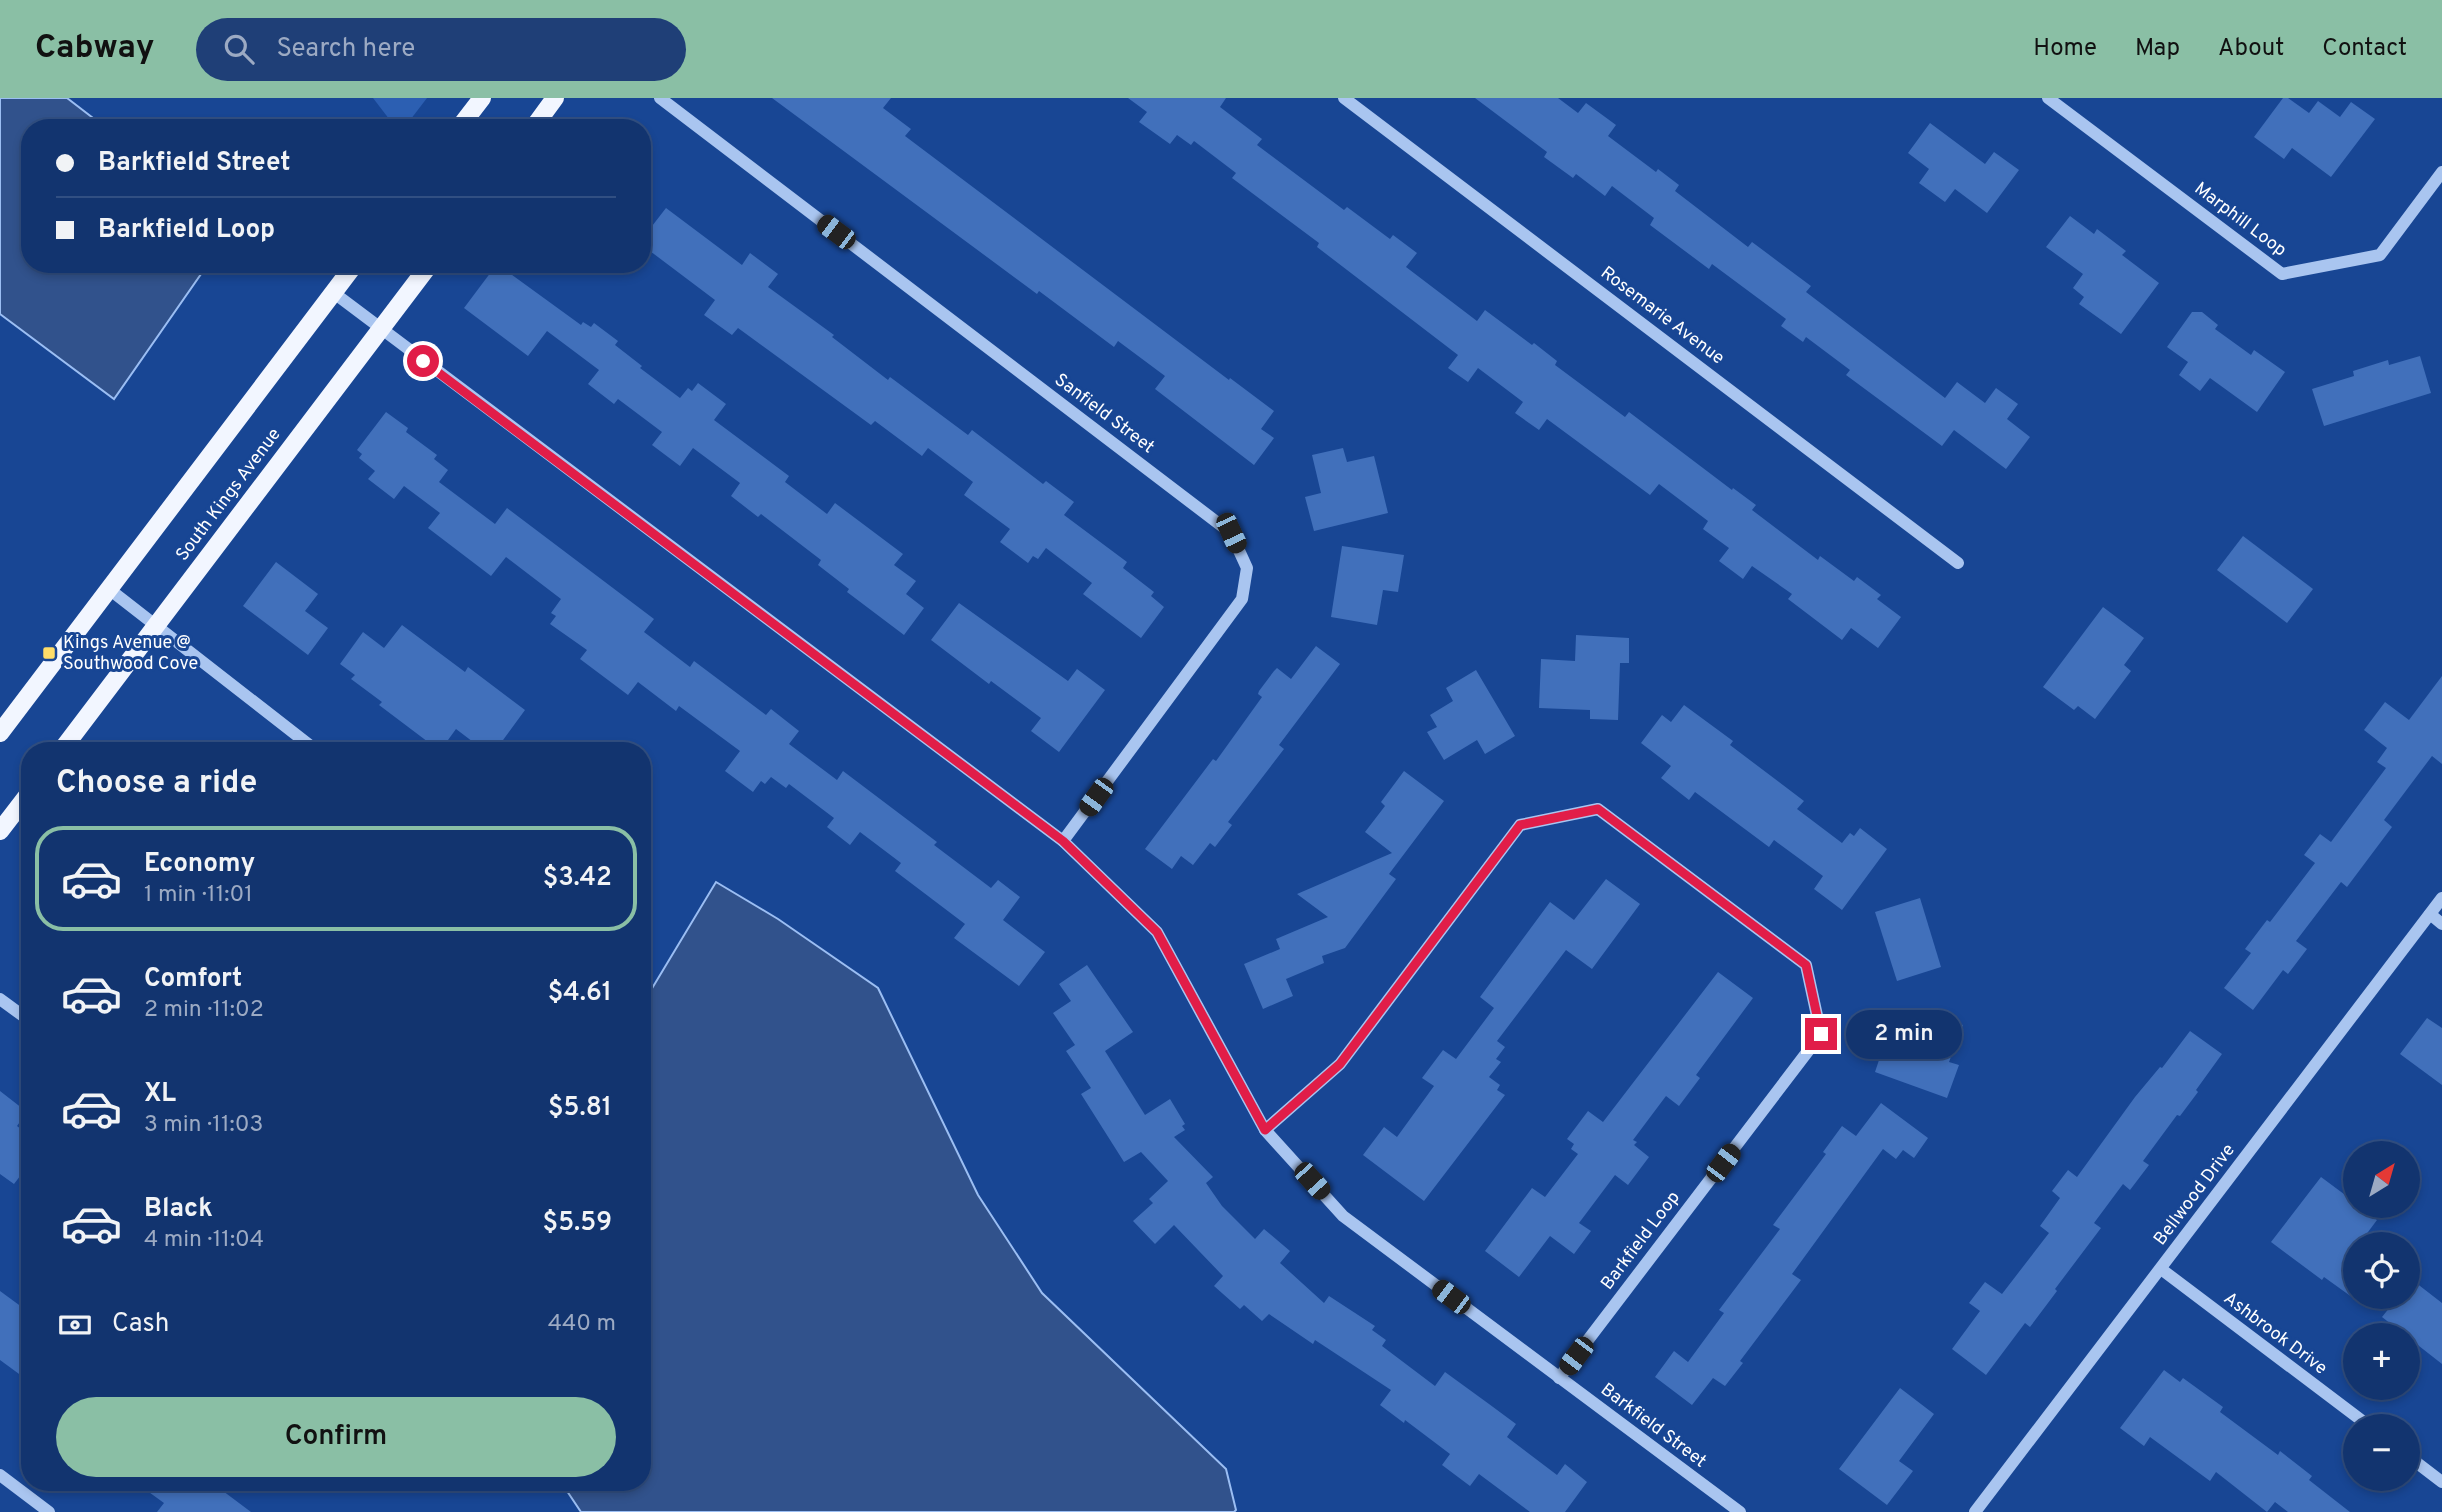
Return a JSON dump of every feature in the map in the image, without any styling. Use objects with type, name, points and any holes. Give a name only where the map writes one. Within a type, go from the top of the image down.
[{"type":"main road","points":[[466,119],[482,98]]},
{"type":"main road","points":[[540,119],[555,98]]},
{"type":"main road","points":[[0,733],[348,273]]},
{"type":"main road","name":"South Kings Avenue","points":[[68,742],[423,273]]},
{"type":"main road","points":[[0,831],[21,804]]},
{"type":"street","name":"Sanfield Street","points":[[660,98],[1231,533],[1247,568],[1242,599],[1063,841]]},
{"type":"street","name":"Rosemarie Avenue","points":[[1344,98],[1958,562]]},
{"type":"street","name":"Marphill Loop","points":[[2048,98],[2282,274],[2380,255],[2442,172]]},
{"type":"street","name":"Barkfield Street","points":[[334,293],[1063,841],[1157,932],[1265,1130],[1343,1216],[1741,1512]]},
{"type":"street","points":[[109,589],[305,742]]},
{"type":"street","name":"Barkfield Loop","points":[[1265,1130],[1340,1064],[1520,825],[1598,809],[1806,965],[1821,1034],[1559,1378]]},
{"type":"street","name":"Bellwood Drive","points":[[1975,1512],[2442,898]]},
{"type":"street","points":[[2430,915],[2442,924]]},
{"type":"street","points":[[0,999],[21,1014]]},
{"type":"street","name":"Ashbrook Drive","points":[[2161,1269],[2353,1414]]},
{"type":"street","points":[[2420,1465],[2442,1482]]},
{"type":"street","points":[[0,1475],[21,1491]]},
{"type":"street","points":[[21,1491],[49,1512]]},
{"type":"shaded area","points":[[0,98],[67,98],[94,119],[21,119],[21,273],[202,273],[114,399],[0,314]]},
{"type":"shaded area","points":[[373,98],[427,98],[411,119],[389,119]]},
{"type":"shaded area","points":[[716,882],[778,919],[878,988],[978,1195],[1042,1293],[1226,1469],[1236,1510],[581,1512],[567,1491],[651,1491],[651,990]]},
{"type":"building","points":[[772,98],[891,98],[883,108],[911,129],[905,136],[1274,411],[1261,429],[1274,438],[1254,465],[1155,389],[1165,376],[1118,341],[1114,347],[1039,291],[1037,294]]},
{"type":"building","points":[[1128,98],[1226,98],[1220,107],[1262,139],[1257,145],[1344,210],[1347,207],[1390,239],[1393,235],[1417,253],[1406,267],[1477,321],[1485,310],[1532,345],[1534,343],[1557,361],[1555,365],[1625,417],[1629,412],[1756,505],[1752,510],[1818,560],[1820,556],[1854,581],[1857,577],[1881,595],[1877,599],[1901,617],[1878,648],[1851,628],[1842,640],[1788,599],[1792,594],[1752,566],[1743,579],[1719,561],[1729,548],[1703,529],[1708,521],[1659,484],[1650,495],[1547,419],[1539,430],[1515,413],[1523,402],[1478,368],[1468,382],[1448,368],[1458,355],[1317,247],[1319,243],[1232,178],[1236,173],[1194,141],[1191,145],[1177,135],[1170,144],[1139,122],[1147,112]]},
{"type":"building","points":[[1475,98],[1558,98],[1578,113],[1586,103],[1616,125],[1608,136],[1656,172],[1658,169],[1679,185],[1675,191],[1748,247],[1752,242],[1811,286],[1806,292],[1945,398],[1957,382],[1985,403],[1996,388],[2018,404],[2007,419],[2030,437],[2006,469],[1954,430],[1942,446],[1846,375],[1850,370],[1806,337],[1803,342],[1781,326],[1786,319],[1712,264],[1709,269],[1650,225],[1654,218],[1612,186],[1605,196],[1576,174],[1573,178],[1544,157],[1547,152]]},
{"type":"building","points":[[2283,98],[2288,98],[2309,113],[2318,101],[2340,117],[2351,102],[2375,119],[2331,177],[2292,148],[2284,159],[2254,137]]},
{"type":"building","points":[[1930,123],[1985,164],[1994,152],[2019,170],[1987,213],[1955,189],[1945,202],[1919,183],[1929,169],[1908,153]]},
{"type":"building","points":[[666,208],[742,265],[750,253],[778,274],[768,287],[834,335],[832,337],[888,380],[890,377],[968,435],[972,430],[1043,484],[1046,481],[1074,502],[1064,515],[1127,562],[1123,568],[1154,592],[1151,596],[1164,607],[1141,638],[1083,594],[1092,583],[1046,548],[1038,559],[1033,556],[1028,563],[1000,542],[1010,529],[964,495],[973,482],[928,448],[922,456],[875,421],[871,425],[738,328],[732,335],[704,315],[715,300],[651,252],[651,227]]},
{"type":"building","points":[[2070,216],[2094,234],[2097,229],[2126,251],[2122,255],[2159,283],[2121,334],[2079,304],[2084,297],[2073,288],[2083,274],[2046,247]]},
{"type":"building","points":[[490,273],[509,273],[581,325],[583,322],[591,327],[594,323],[618,341],[615,345],[642,366],[640,368],[680,398],[688,388],[692,391],[698,383],[726,404],[714,420],[789,476],[785,482],[827,514],[835,503],[903,554],[894,565],[916,581],[906,594],[924,608],[904,635],[847,592],[849,589],[818,565],[821,560],[761,514],[758,517],[731,496],[740,483],[693,448],[680,466],[652,445],[662,432],[618,399],[614,404],[588,384],[599,370],[547,331],[528,356],[464,308]]},
{"type":"building","points":[[2192,312],[2202,312],[2218,325],[2215,329],[2251,355],[2254,350],[2285,372],[2257,412],[2210,378],[2200,391],[2179,375],[2188,362],[2167,347]]},
{"type":"building","points":[[2420,356],[2431,393],[2324,426],[2312,389],[2354,376],[2353,371],[2388,360],[2389,365]]},
{"type":"building","points":[[386,412],[408,428],[406,432],[437,455],[434,459],[448,470],[439,482],[495,524],[507,508],[654,619],[644,632],[690,667],[694,661],[766,715],[771,709],[799,731],[789,744],[837,780],[843,771],[937,842],[934,845],[991,888],[998,880],[1020,897],[1003,920],[1045,952],[1019,986],[954,938],[965,924],[895,871],[901,863],[860,832],[850,845],[827,827],[834,818],[789,784],[786,788],[771,777],[765,784],[761,781],[753,792],[725,771],[740,751],[679,706],[676,711],[638,682],[628,695],[580,659],[587,650],[550,624],[556,616],[551,613],[561,599],[506,557],[491,576],[428,528],[440,513],[404,486],[394,499],[368,479],[375,471],[359,458],[362,454],[357,450]]},
{"type":"building","points":[[1343,448],[1347,462],[1374,456],[1388,513],[1314,531],[1305,497],[1321,493],[1312,455]]},
{"type":"building","points":[[2243,536],[2313,589],[2287,623],[2217,570]]},
{"type":"building","points":[[1342,546],[1404,555],[1398,592],[1383,590],[1377,625],[1331,617]]},
{"type":"building","points":[[276,562],[318,594],[305,611],[328,628],[308,655],[243,606]]},
{"type":"building","points":[[959,603],[1068,681],[1077,669],[1105,690],[1059,752],[1031,731],[1041,718],[991,681],[989,684],[931,640]]},
{"type":"building","points":[[2103,607],[2144,638],[2124,665],[2131,671],[2095,719],[2078,706],[2074,710],[2043,687]]},
{"type":"building","points":[[402,625],[465,672],[468,667],[525,710],[502,742],[473,742],[456,729],[447,742],[428,742],[379,705],[382,702],[351,679],[355,675],[340,664],[363,632],[384,648]]},
{"type":"building","points":[[1576,635],[1629,638],[1629,663],[1620,663],[1618,720],[1590,719],[1590,710],[1539,708],[1541,659],[1575,661]]},
{"type":"building","points":[[1316,646],[1340,664],[1279,745],[1284,749],[1228,822],[1232,825],[1215,847],[1210,843],[1193,865],[1181,856],[1172,869],[1145,849],[1213,759],[1216,761],[1262,697],[1258,694],[1259,691],[1274,671],[1277,668],[1291,679]]},
{"type":"building","points":[[1476,670],[1515,736],[1485,754],[1477,740],[1444,760],[1427,732],[1437,727],[1430,715],[1453,701],[1446,688]]},
{"type":"building","points":[[2442,676],[2442,764],[2432,756],[2384,820],[2392,827],[2347,887],[2341,882],[2296,941],[2307,949],[2288,974],[2283,970],[2253,1010],[2224,988],[2251,953],[2245,949],[2267,920],[2270,922],[2315,863],[2304,855],[2320,834],[2331,842],[2386,768],[2377,762],[2387,748],[2364,730],[2385,702],[2409,720]]},
{"type":"building","points":[[1684,705],[1733,741],[1730,745],[1804,801],[1797,809],[1842,843],[1850,833],[1854,836],[1860,828],[1887,849],[1842,910],[1814,889],[1823,876],[1774,840],[1769,847],[1695,792],[1689,800],[1661,778],[1671,766],[1641,743],[1662,715],[1671,722]]},
{"type":"building","points":[[1404,771],[1444,801],[1389,874],[1396,879],[1345,948],[1322,956],[1324,963],[1286,979],[1293,996],[1263,1009],[1244,964],[1280,949],[1276,939],[1328,917],[1297,894],[1392,853],[1365,832],[1385,806],[1381,802]]},
{"type":"building","points":[[1606,879],[1640,904],[1592,969],[1566,950],[1497,1041],[1505,1047],[1496,1059],[1501,1062],[1489,1077],[1500,1085],[1497,1090],[1505,1095],[1424,1201],[1363,1155],[1384,1127],[1397,1137],[1434,1086],[1422,1078],[1443,1050],[1456,1059],[1494,1008],[1480,997],[1550,902],[1574,920]]},
{"type":"building","points":[[1920,898],[1941,967],[1897,981],[1875,912]]},
{"type":"building","points":[[1087,965],[1133,1032],[1105,1051],[1145,1115],[1170,1099],[1185,1124],[1182,1126],[1185,1130],[1174,1137],[1213,1177],[1206,1183],[1222,1206],[1255,1239],[1264,1229],[1290,1251],[1280,1263],[1324,1303],[1329,1296],[1375,1326],[1372,1330],[1386,1340],[1382,1346],[1435,1386],[1445,1372],[1489,1404],[1516,1424],[1507,1437],[1557,1475],[1565,1464],[1587,1482],[1565,1512],[1530,1512],[1479,1474],[1470,1486],[1442,1465],[1450,1454],[1380,1405],[1391,1390],[1315,1340],[1313,1344],[1269,1314],[1262,1321],[1244,1305],[1240,1309],[1214,1286],[1223,1276],[1174,1225],[1155,1244],[1133,1221],[1153,1203],[1149,1199],[1168,1181],[1141,1152],[1124,1162],[1081,1094],[1091,1088],[1066,1051],[1075,1045],[1053,1013],[1071,1001],[1059,984]]},
{"type":"building","points":[[1718,972],[1753,998],[1696,1075],[1700,1078],[1679,1106],[1666,1096],[1633,1140],[1637,1142],[1634,1145],[1649,1157],[1628,1185],[1615,1175],[1579,1223],[1591,1231],[1574,1254],[1550,1236],[1519,1277],[1485,1251],[1532,1188],[1545,1197],[1578,1154],[1571,1149],[1574,1144],[1567,1139],[1588,1111],[1603,1122]]},
{"type":"building","points":[[1914,1008],[1963,1025],[1949,1062],[1959,1065],[1947,1098],[1875,1072],[1886,1039],[1902,1045]]},
{"type":"building","points":[[2427,1018],[2442,1028],[2442,1085],[2400,1054]]},
{"type":"building","points":[[2190,1031],[2222,1054],[2196,1090],[2198,1092],[2143,1161],[2149,1165],[2130,1190],[2123,1184],[2094,1223],[2101,1228],[2055,1289],[2057,1291],[2030,1327],[2025,1323],[1986,1375],[1952,1349],[1980,1311],[1969,1303],[1985,1282],[2002,1294],[2049,1233],[2040,1226],[2060,1198],[2052,1191],[2068,1170],[2077,1177],[2135,1097],[2160,1067],[2162,1068]]},
{"type":"building","points":[[0,1091],[21,1107],[21,1120],[17,1126],[21,1129],[21,1175],[14,1184],[0,1174]]},
{"type":"building","points":[[1881,1103],[1928,1138],[1914,1158],[1903,1150],[1896,1159],[1883,1149],[1792,1274],[1801,1280],[1740,1361],[1743,1363],[1725,1386],[1713,1378],[1692,1405],[1655,1377],[1674,1351],[1688,1362],[1724,1313],[1719,1310],[1780,1229],[1773,1225],[1826,1154],[1823,1152],[1842,1126],[1856,1136]]},
{"type":"building","points":[[2321,1177],[2343,1193],[2343,1218],[2377,1220],[2368,1232],[2343,1232],[2343,1291],[2324,1277],[2322,1280],[2271,1242]]},
{"type":"building","points":[[2420,1286],[2442,1303],[2442,1364],[2420,1347],[2420,1323],[2390,1323],[2382,1317],[2388,1309],[2420,1309]]},
{"type":"building","points":[[0,1291],[21,1306],[21,1375],[0,1360]]},
{"type":"building","points":[[2164,1370],[2180,1382],[2183,1378],[2223,1407],[2220,1412],[2278,1455],[2280,1451],[2312,1476],[2309,1480],[2350,1512],[2288,1512],[2275,1502],[2267,1512],[2216,1472],[2210,1481],[2150,1437],[2144,1446],[2120,1428]]},
{"type":"building","points":[[1900,1388],[1934,1414],[1899,1461],[1913,1471],[1887,1505],[1839,1469]]},
{"type":"building","points":[[147,1491],[223,1491],[251,1512],[157,1512],[164,1503]]},
{"type":"place","name":"Kings Avenue @ Southwood Cove","points":[[49,653]]},
{"type":"route","points":[[423,361],[1063,841],[1157,932],[1265,1130],[1340,1064],[1520,825],[1598,809],[1806,965],[1821,1034]]}]
